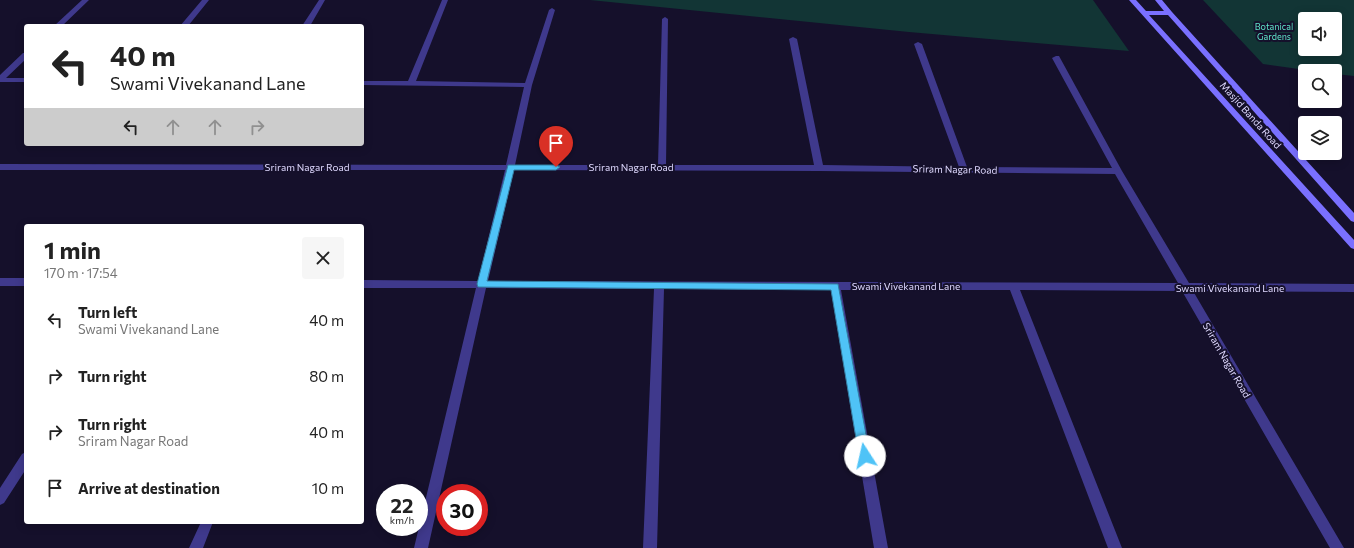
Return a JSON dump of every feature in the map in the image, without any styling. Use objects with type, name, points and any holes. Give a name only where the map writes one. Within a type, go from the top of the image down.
[{"type":"main road","name":"Masjid Banda Road","points":[[1132,0],[1354,246]]},
{"type":"main road","name":"Masjid Banda Road","points":[[1158,0],[1354,219]]},
{"type":"main road","points":[[1144,13],[1170,13]]},
{"type":"street","points":[[60,24],[86,0]]},
{"type":"street","points":[[186,24],[206,0]]},
{"type":"street","points":[[307,24],[322,0]]},
{"type":"street","points":[[411,83],[445,0]]},
{"type":"street","points":[[421,548],[528,85],[552,10]]},
{"type":"street","points":[[662,168],[665,19]]},
{"type":"street","points":[[793,38],[819,168]]},
{"type":"street","points":[[918,44],[964,169]]},
{"type":"street","points":[[0,79],[24,57]]},
{"type":"street","name":"Sriram Nagar Road","points":[[1056,58],[1118,171],[1185,288],[1337,548]]},
{"type":"street","points":[[0,79],[24,80]]},
{"type":"street","points":[[364,83],[528,85]]},
{"type":"street","name":"Sriram Nagar Road","points":[[0,167],[819,168],[1118,171]]},
{"type":"street","points":[[0,282],[24,282]]},
{"type":"street","name":"Swami Vivekanand Lane","points":[[364,284],[1354,288]]},
{"type":"street","points":[[650,548],[658,285]]},
{"type":"street","points":[[835,286],[881,548]]},
{"type":"street","points":[[1014,287],[1115,548]]},
{"type":"street","points":[[0,499],[24,461]]},
{"type":"street","points":[[196,548],[206,524]]},
{"type":"green space","points":[[590,0],[1093,0],[1129,51],[909,32]]},
{"type":"green space","name":"Botanical Gardens","points":[[1203,0],[1354,0],[1354,76],[1342,75],[1342,64],[1298,64],[1298,69],[1263,64]]},
{"type":"route","points":[[556,167],[510,167],[482,284],[835,286],[865,456]]}]
